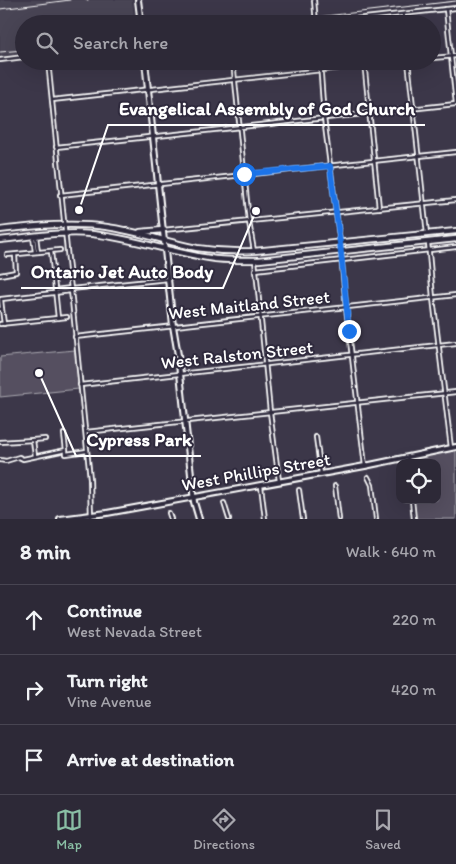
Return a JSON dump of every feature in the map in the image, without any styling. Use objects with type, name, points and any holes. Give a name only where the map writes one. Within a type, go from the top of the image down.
[{"type":"main road","points":[[0,230],[64,224],[107,227],[204,249],[230,252],[254,252],[456,230]]},
{"type":"main road","points":[[134,232],[163,230]]},
{"type":"main road","points":[[0,240],[65,233],[114,237],[210,258],[254,260],[456,239]]},
{"type":"street","points":[[138,0],[140,15]]},
{"type":"street","points":[[314,0],[315,15]]},
{"type":"street","points":[[394,15],[456,8]]},
{"type":"street","points":[[56,147],[456,104],[446,9]]},
{"type":"street","points":[[441,57],[456,56]]},
{"type":"street","points":[[0,60],[15,58]]},
{"type":"street","points":[[49,70],[60,195],[86,432],[91,517]]},
{"type":"street","points":[[146,70],[173,326],[194,497],[199,519]]},
{"type":"street","points":[[234,70],[249,222],[254,252]]},
{"type":"street","points":[[52,100],[321,70],[324,118],[365,466]]},
{"type":"street","points":[[365,70],[379,208]]},
{"type":"street","points":[[409,70],[428,234]]},
{"type":"street","points":[[60,195],[456,152]]},
{"type":"street","points":[[163,230],[456,200]]},
{"type":"street","points":[[34,236],[36,252]]},
{"type":"street","points":[[428,242],[433,298],[454,448]]},
{"type":"street","points":[[256,270],[456,247]]},
{"type":"street","points":[[7,255],[60,250]]},
{"type":"street","points":[[51,251],[58,318]]},
{"type":"street","points":[[0,274],[16,272],[14,255]]},
{"type":"street","points":[[254,260],[279,481]]},
{"type":"street","points":[[67,316],[2,324],[1,299],[168,279]]},
{"type":"street","name":"West Maitland Street","points":[[75,337],[456,296]]},
{"type":"street","name":"West Ralston Street","points":[[80,385],[456,343]]},
{"type":"street","points":[[86,432],[456,392]]},
{"type":"street","points":[[64,434],[66,454],[87,451]]},
{"type":"street","points":[[316,437],[321,474]]},
{"type":"street","points":[[0,442],[45,439]]},
{"type":"street","points":[[33,440],[35,456]]},
{"type":"street","name":"West Phillips Street","points":[[60,519],[91,517],[454,448]]},
{"type":"street","points":[[0,460],[23,459],[66,450]]},
{"type":"street","points":[[368,477],[372,485],[376,519]]},
{"type":"street","points":[[261,484],[265,519]]},
{"type":"street","points":[[335,486],[339,519]]},
{"type":"street","points":[[299,490],[303,519]]},
{"type":"street","points":[[224,503],[229,519]]},
{"type":"street","points":[[412,504],[414,519]]},
{"type":"street","points":[[169,513],[171,519]]},
{"type":"shaded area","points":[[0,0],[132,0],[134,15],[15,15],[15,54],[0,56]]},
{"type":"shaded area","points":[[75,350],[79,389],[0,397],[0,357]]},
{"type":"shaded area","points":[[456,450],[456,519],[416,519],[414,504],[441,504],[441,459],[410,459]]},
{"type":"railway","points":[[0,9],[70,0]]},
{"type":"railway","points":[[334,15],[456,1]]},
{"type":"railway","points":[[0,52],[15,51]]},
{"type":"place","name":"Evangelical Assembly of God Church","points":[[79,210]]},
{"type":"place","name":"Ontario Jet Auto Body","points":[[256,211]]},
{"type":"place","name":"Cypress Park","points":[[39,373]]},
{"type":"route","points":[[244,174],[330,166],[349,331]]}]
